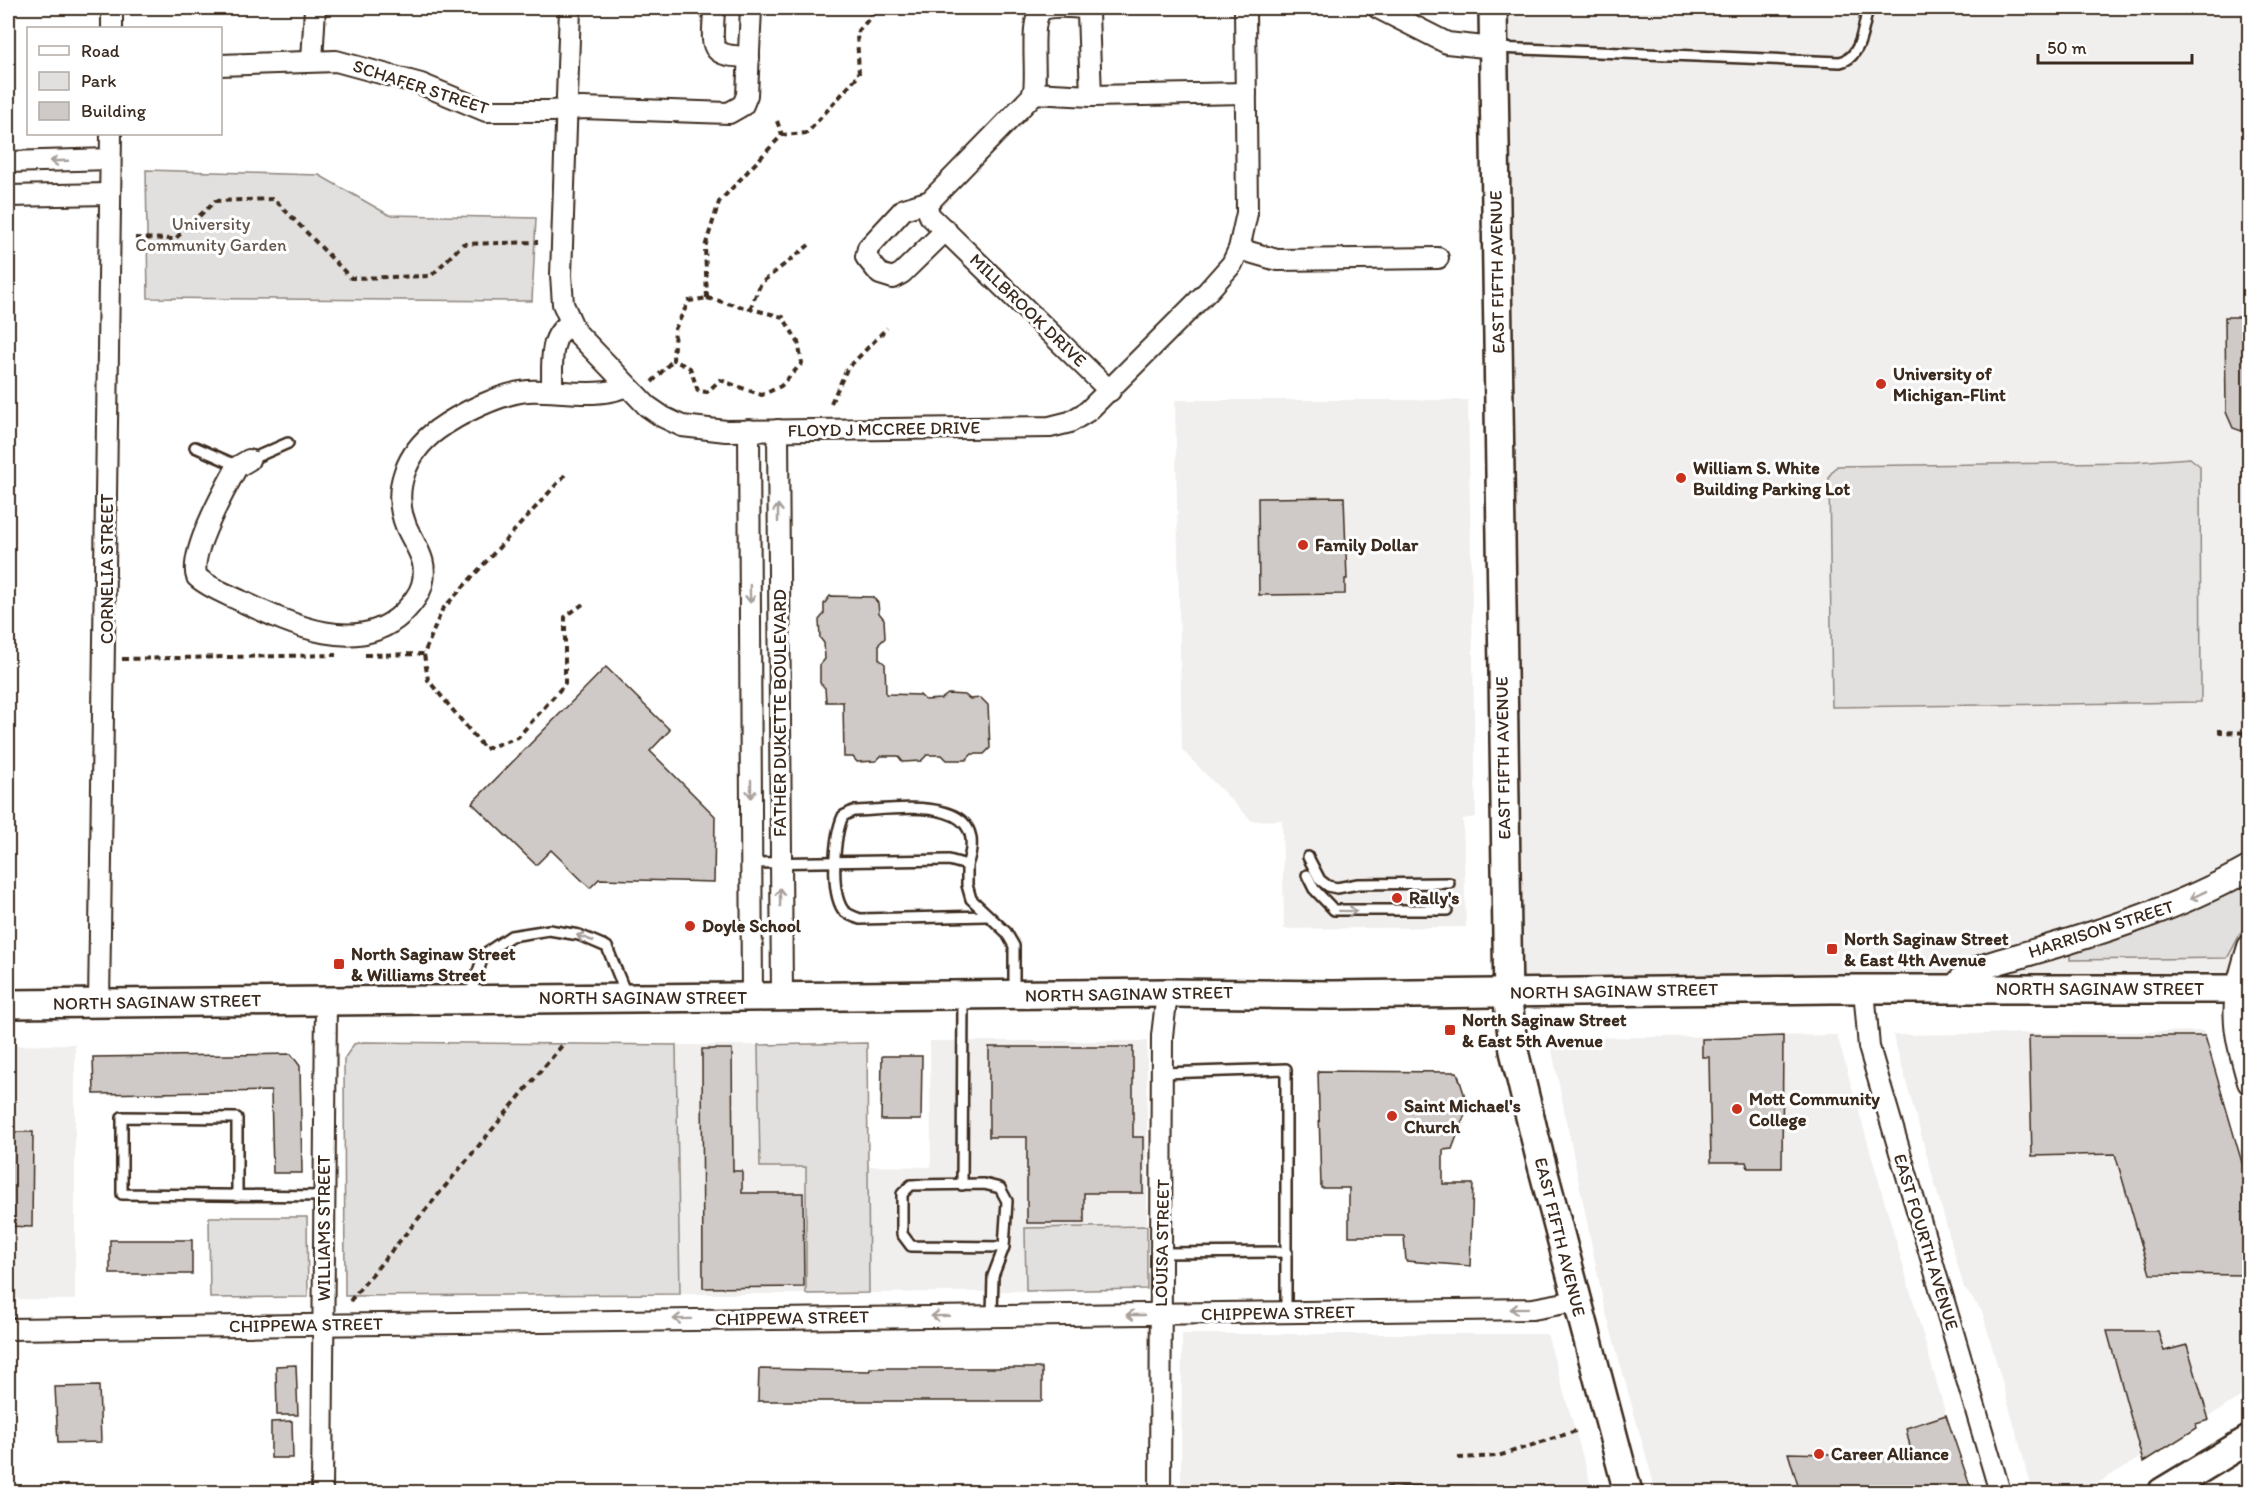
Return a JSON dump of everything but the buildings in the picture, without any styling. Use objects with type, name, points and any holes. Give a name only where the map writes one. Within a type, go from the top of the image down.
[{"type":"main road","name":"EAST FIFTH AVENUE","points":[[1493,8],[1507,993],[1514,1051],[1576,1301],[1629,1492]]},
{"type":"main road","name":"NORTH SAGINAW STREET","points":[[8,1004],[1167,993],[2244,989]]},
{"type":"main road","points":[[2162,1492],[2250,1439]]},
{"type":"street","points":[[112,8],[112,27]]},
{"type":"street","points":[[312,61],[315,8]]},
{"type":"street","name":"FLOYD J MCCREE DRIVE","points":[[570,8],[561,284],[563,304],[570,324],[585,344],[654,412],[672,422],[700,429],[748,430],[1050,426],[1079,417],[1110,391],[1223,274],[1239,249],[1247,213],[1245,8]]},
{"type":"street","points":[[714,8],[713,42],[717,52],[724,56],[749,57]]},
{"type":"street","name":"SCHAFER STREET","points":[[222,65],[312,61],[344,63],[422,84],[486,111],[729,113],[739,108],[746,100],[751,8]]},
{"type":"street","points":[[946,230],[898,277],[885,277],[870,264],[866,257],[871,244],[904,209],[925,204],[1034,93],[1037,14],[1046,8],[1085,10],[1089,18],[1091,96]]},
{"type":"street","points":[[1378,8],[1447,42],[1494,48]]},
{"type":"street","points":[[1034,93],[1091,96],[1246,93]]},
{"type":"street","name":"CORNELIA STREET","points":[[99,1004],[106,660],[108,194],[111,135]]},
{"type":"street","points":[[8,162],[110,159]]},
{"type":"street","points":[[8,196],[108,194]]},
{"type":"street","name":"MILLBROOK DRIVE","points":[[925,204],[930,216],[1110,391]]},
{"type":"street","points":[[1239,249],[1277,260],[1438,258]]},
{"type":"street","points":[[552,391],[555,341],[560,331],[570,324]]},
{"type":"street","points":[[244,463],[199,549],[194,565],[197,577],[299,627],[332,633],[376,630],[391,622],[408,608],[423,583],[424,560],[406,525],[401,499],[402,477],[413,452],[438,429],[464,414],[517,393],[609,391],[626,385]]},
{"type":"street","name":"FATHER DUKETTE BOULEVARD","points":[[748,430],[752,997]]},
{"type":"street","name":"FATHER DUKETTE BOULEVARD","points":[[778,430],[782,997]]},
{"type":"street","points":[[749,557],[779,556]]},
{"type":"street","points":[[750,625],[779,625]]},
{"type":"street","name":"HARRISON STREET","points":[[1955,989],[1962,980],[1984,967],[2132,922],[2186,900],[2250,868]]},
{"type":"street","points":[[2250,947],[2235,1029],[2250,1082]]},
{"type":"street","name":"EAST FOURTH AVENUE","points":[[1864,989],[1869,1047],[2000,1492]]},
{"type":"street","name":"LOUISA STREET","points":[[1160,1492],[1162,1036],[1167,993]]},
{"type":"street","name":"WILLIAMS STREET","points":[[322,1492],[326,1000]]},
{"type":"street","name":"CHIPPEWA STREET","points":[[8,1329],[992,1315],[1161,1316],[1533,1309],[1576,1301]]},
{"type":"lane","points":[[1494,48],[1840,62],[1849,59],[1855,53],[1868,8]]},
{"type":"lane","points":[[195,447],[244,463],[288,443]]},
{"type":"lane","points":[[987,916],[860,919],[844,911],[836,895],[836,831],[843,816],[852,811],[941,809],[957,816],[971,833],[972,852],[967,865],[967,885],[971,899],[1006,932],[1014,946],[1014,995]]},
{"type":"lane","points":[[1308,857],[1320,880],[1336,888],[1358,884],[1449,883]]},
{"type":"lane","points":[[750,864],[949,860],[967,865]]},
{"type":"lane","points":[[1307,875],[1314,889],[1334,910],[1447,910]]},
{"type":"lane","points":[[469,999],[484,954],[511,936],[549,930],[579,935],[607,946],[628,999]]},
{"type":"lane","points":[[962,1185],[963,996]]},
{"type":"lane","points":[[1163,1073],[1286,1069],[1286,1313]]},
{"type":"lane","points":[[237,1196],[237,1118],[122,1117],[122,1194],[237,1196],[323,1196]]},
{"type":"lane","points":[[992,1315],[993,1276],[1004,1247],[1007,1201],[1000,1188],[984,1185],[911,1185],[902,1194],[902,1234],[911,1246],[1004,1247]]},
{"type":"lane","points":[[1162,1253],[1287,1252]]},
{"type":"lane","points":[[1390,1492],[1473,1492]]},
{"type":"path","points":[[707,298],[705,247],[719,202],[782,135],[807,133],[859,75],[857,33],[878,8]]},
{"type":"path","points":[[777,121],[782,135]]},
{"type":"path","points":[[135,238],[175,239],[214,201],[274,199],[351,278],[431,276],[463,244],[538,242]]},
{"type":"path","points":[[750,309],[761,283],[809,245]]},
{"type":"path","points":[[652,382],[673,360],[675,329],[689,301],[707,298],[783,317],[798,342],[802,363],[781,386],[762,395],[720,380],[707,392],[698,391],[690,368],[673,360]]},
{"type":"path","points":[[831,404],[847,369],[887,328]]},
{"type":"path","points":[[565,475],[442,610],[424,654],[428,680],[485,749],[518,737],[565,684],[565,617],[583,604]]},
{"type":"path","points":[[354,655],[424,654]]},
{"type":"path","points":[[106,660],[342,655]]},
{"type":"path","points":[[2220,729],[2220,732],[2250,733]]},
{"type":"path","points":[[350,1301],[564,1043]]},
{"type":"path","points":[[1458,1458],[1498,1456],[1576,1431]]},
{"type":"shaded area","name":"University of Michigan-Flint","points":[[1508,8],[2249,8],[2249,972],[1856,977],[1519,977]]},
{"type":"shaded area","points":[[1175,400],[1468,400],[1476,817],[1463,819],[1466,927],[1284,929],[1282,820],[1252,821],[1182,750]]},
{"type":"shaded area","points":[[2204,1031],[2249,1187],[2249,1392],[2083,1492],[2033,1492],[1982,1311],[1964,1288],[1893,1035]]},
{"type":"shaded area","points":[[1837,1035],[1968,1492],[1656,1492],[1604,1306],[1551,1045],[1559,1038]]},
{"type":"shaded area","points":[[930,1041],[1147,1041],[1147,1226],[1025,1228],[1026,1291],[869,1293],[868,1166],[931,1167]]},
{"type":"shaded area","points":[[75,1044],[75,1300],[8,1299],[8,1046]]},
{"type":"shaded area","points":[[676,1045],[758,1045],[760,1167],[806,1167],[806,1294],[680,1294]]},
{"type":"shaded area","points":[[1182,1334],[1547,1334],[1593,1492],[1181,1492]]},
{"type":"green space","name":"University Community Garden","points":[[146,170],[319,175],[389,215],[536,218],[532,301],[148,298]]},
{"type":"green space","points":[[2190,458],[2200,466],[2201,702],[1832,707],[1829,476],[1837,466],[2135,462]]},
{"type":"green space","points":[[2249,882],[2249,916],[2227,958],[2070,960],[2070,953],[2150,926]]},
{"type":"green space","points":[[363,1042],[676,1045],[680,1294],[345,1296],[344,1059],[354,1044]]},
{"type":"green space","points":[[867,1043],[869,1293],[806,1294],[806,1167],[760,1167],[758,1045]]},
{"type":"green space","points":[[209,1217],[307,1217],[308,1297],[210,1298]]},
{"type":"green space","points":[[1147,1226],[1147,1289],[1026,1291],[1025,1228]]},
{"type":"place","name":"University of Michigan-Flint","points":[[1881,384]]},
{"type":"place","name":"William S. White Building Parking Lot","points":[[1681,478]]},
{"type":"place","name":"Family Dollar","points":[[1303,545]]},
{"type":"place","name":"Rally's","points":[[1397,898]]},
{"type":"place","name":"Doyle School","points":[[690,926]]},
{"type":"place","name":"North Saginaw Street & East 4th Avenue","points":[[1832,949]]},
{"type":"place","name":"North Saginaw Street & Williams Street","points":[[339,964]]},
{"type":"place","name":"North Saginaw Street & East 5th Avenue","points":[[1450,1030]]},
{"type":"place","name":"Mott Community College","points":[[1737,1109]]},
{"type":"place","name":"Saint Michael's Church","points":[[1392,1116]]},
{"type":"place","name":"Career Alliance","points":[[1819,1454]]}]
